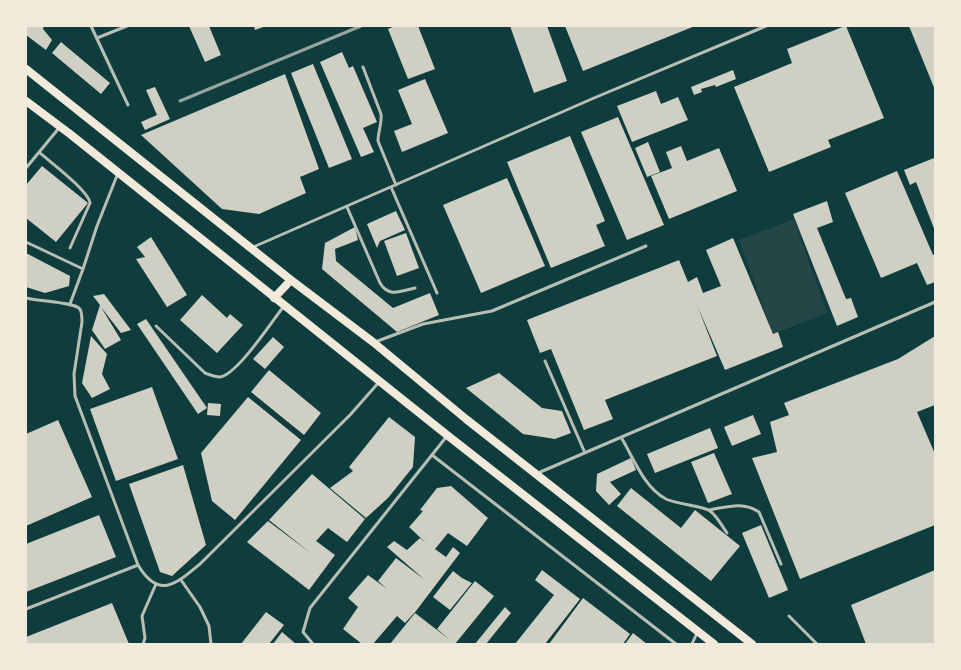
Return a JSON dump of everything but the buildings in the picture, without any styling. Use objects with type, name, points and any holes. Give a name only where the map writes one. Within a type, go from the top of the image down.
[{"type":"main road","points":[[26,69],[291,280],[373,342],[535,474],[752,644]]},
{"type":"main road","points":[[26,101],[61,126],[284,306],[714,644]]},
{"type":"main road","points":[[274,298],[291,280]]},
{"type":"lane","points":[[91,26],[128,105]]},
{"type":"lane","points":[[97,38],[127,26]]},
{"type":"lane","points":[[251,248],[594,98],[766,26]]},
{"type":"lane","points":[[363,67],[381,114],[382,122],[378,134],[378,141],[396,184]]},
{"type":"lane","points":[[26,168],[61,126]]},
{"type":"lane","points":[[38,152],[82,189],[90,199],[90,203],[70,248]]},
{"type":"lane","points":[[70,304],[97,226],[118,172]]},
{"type":"lane","points":[[391,187],[437,294]]},
{"type":"lane","points":[[347,206],[384,291],[392,293],[415,288]]},
{"type":"lane","points":[[26,242],[83,269]]},
{"type":"lane","points":[[373,342],[432,322],[492,311],[646,246]]},
{"type":"lane","points":[[26,298],[46,302],[70,304],[80,309],[82,314],[79,349],[74,374],[75,396],[138,565],[150,580],[156,584],[164,586],[172,585],[181,580],[200,564],[344,420],[380,381]]},
{"type":"lane","points":[[535,474],[935,302]]},
{"type":"lane","points":[[156,326],[205,373],[212,376],[221,377],[230,372],[240,363],[284,306]]},
{"type":"lane","points":[[545,361],[585,452]]},
{"type":"lane","points":[[313,644],[303,632],[310,608],[447,435]]},
{"type":"lane","points":[[621,437],[647,483],[653,490],[665,499],[709,510],[739,505],[754,508],[759,512],[781,564]]},
{"type":"lane","points":[[432,455],[676,644]]},
{"type":"lane","points":[[709,510],[727,532]]},
{"type":"lane","points":[[26,609],[138,565]]},
{"type":"lane","points":[[181,580],[200,607],[209,626],[212,644]]},
{"type":"lane","points":[[143,644],[145,638],[142,616],[156,584]]},
{"type":"lane","points":[[789,616],[817,644]]},
{"type":"lane","points":[[692,644],[698,631]]},
{"type":"shaded area","points":[[794,219],[827,313],[773,334],[739,240]]},
{"type":"railway","points":[[180,101],[361,26]]}]
